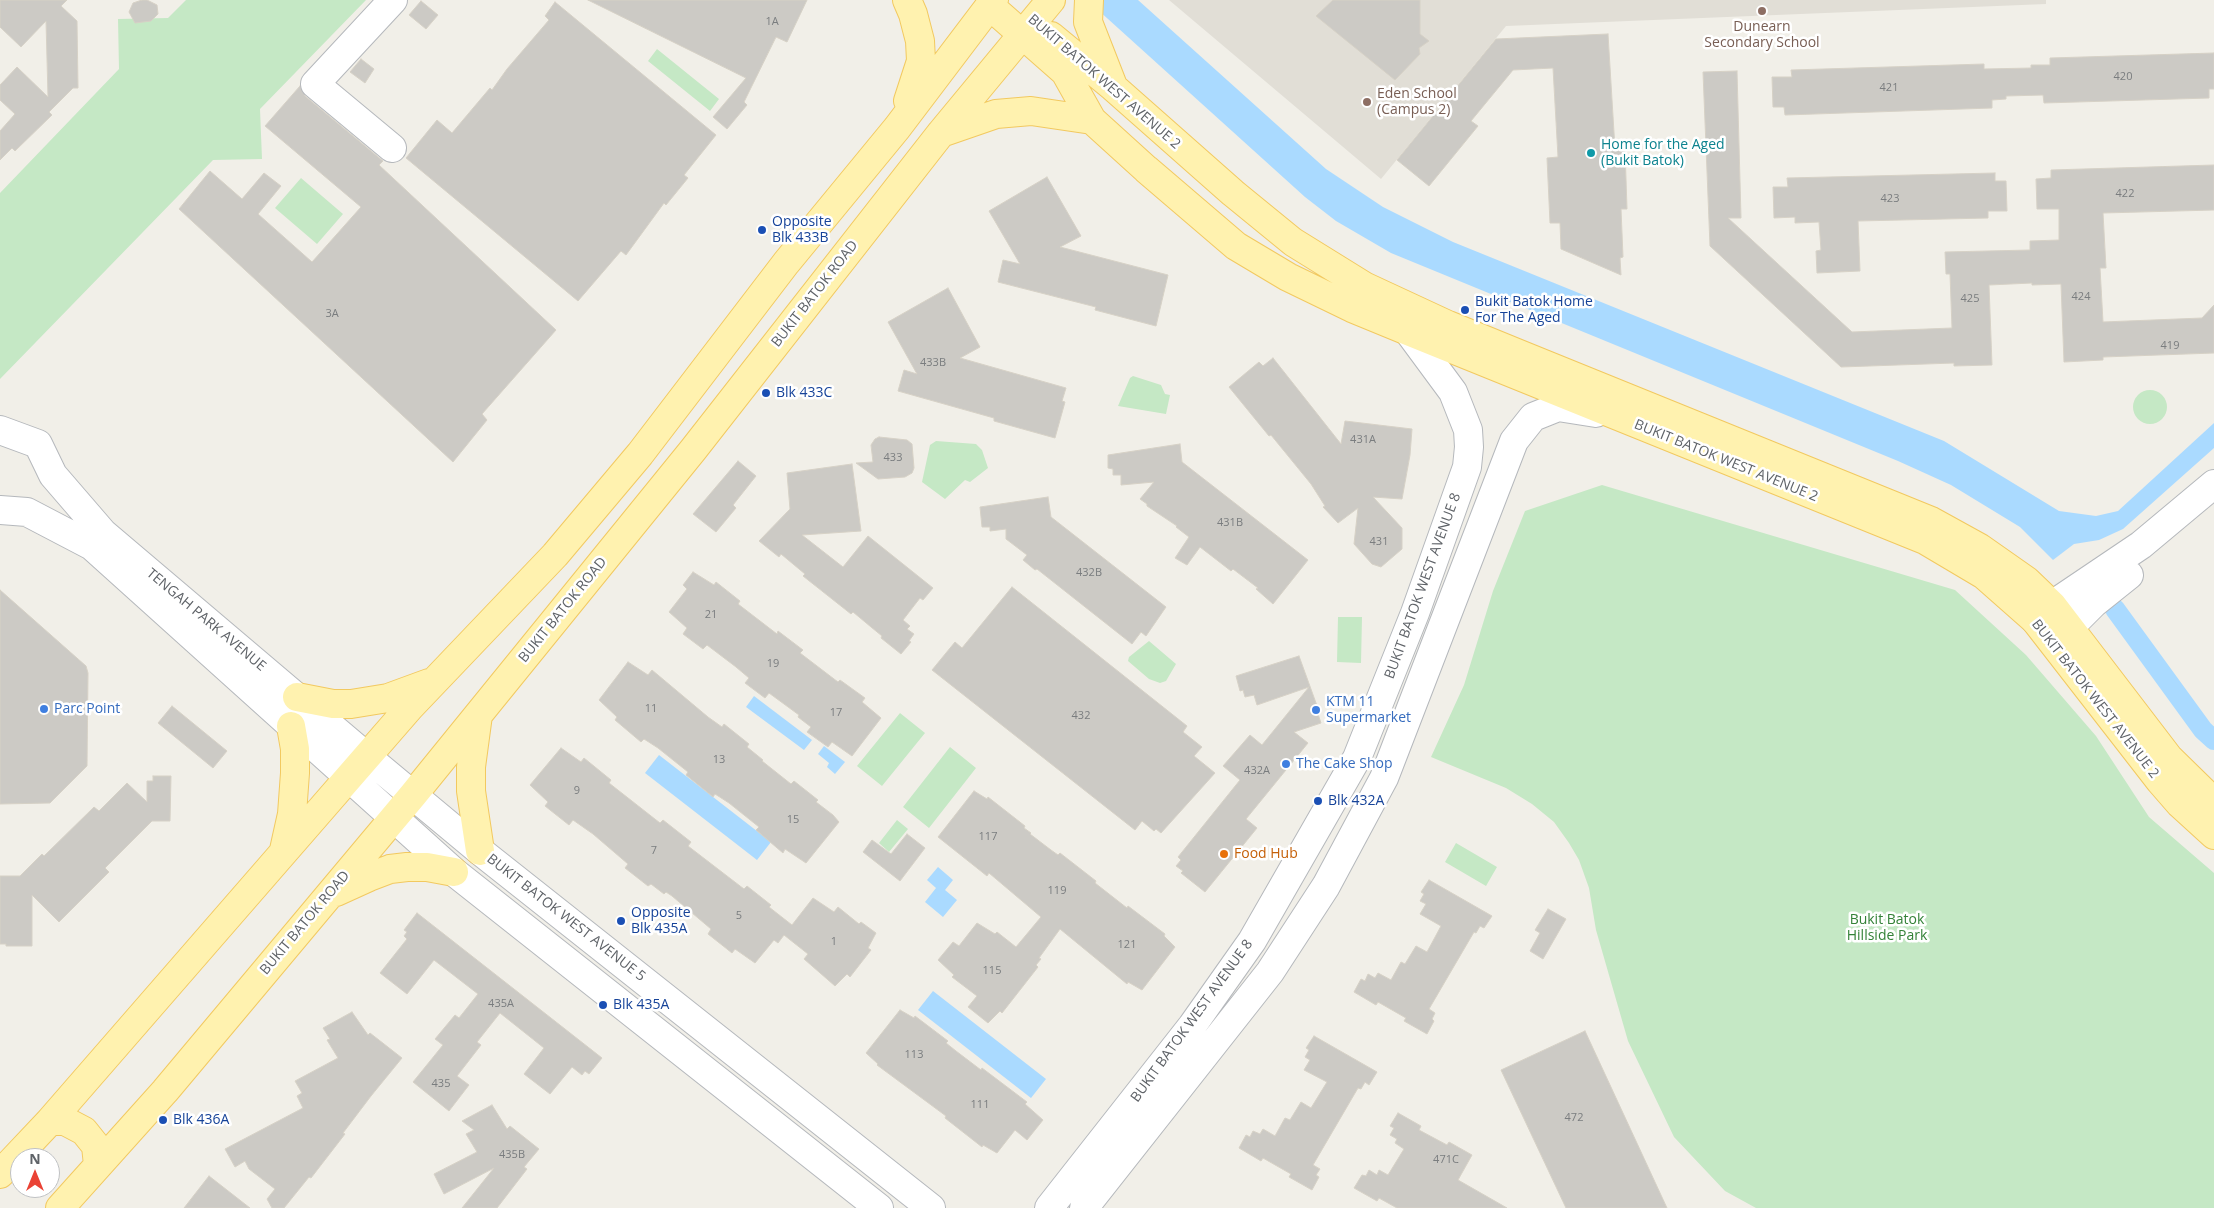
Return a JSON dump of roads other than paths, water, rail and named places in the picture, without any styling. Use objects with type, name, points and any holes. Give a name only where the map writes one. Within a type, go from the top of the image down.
[{"type":"main road","points":[[897,128],[916,81],[921,61],[920,41],[907,0]]},
{"type":"main road","points":[[1089,0],[1088,22],[1113,87]]},
{"type":"main road","points":[[0,1174],[50,1121],[435,680],[554,555],[628,468],[792,256],[998,2]]},
{"type":"main road","name":"BUKIT BATOK WEST AVENUE 2","points":[[998,2],[1036,18],[1198,164],[1293,242],[1364,286],[1457,328],[1931,521],[1996,559],[2028,581],[2052,623],[2160,781],[2180,804],[2214,835]]},
{"type":"main road","name":"BUKIT BATOK WEST AVENUE 2","points":[[1036,18],[1092,120],[1236,246],[1288,277],[1352,308],[1612,415],[1925,540],[1984,575],[2052,623],[2169,758],[2214,802]]},
{"type":"main road","name":"BUKIT BATOK ROAD","points":[[60,1208],[164,1091],[413,795],[693,450],[941,133],[1036,18]]},
{"type":"main road","points":[[941,133],[996,114],[1031,111],[1092,120]]},
{"type":"main road","name":"BUKIT BATOK WEST AVENUE 2","points":[[1163,184],[1161,171],[1170,157],[1183,156],[1198,164]]},
{"type":"main road","points":[[297,697],[334,704],[352,704],[388,698],[435,680]]},
{"type":"main road","points":[[478,715],[471,767],[471,791],[473,817],[480,850]]},
{"type":"main road","points":[[283,854],[292,814],[295,749],[291,726]]},
{"type":"main road","points":[[328,896],[390,869],[408,866],[454,872]]},
{"type":"main road","points":[[50,1121],[65,1121],[84,1131],[96,1146],[98,1165]]},
{"type":"street","points":[[392,148],[315,84],[393,0]]},
{"type":"street","name":"BUKIT BATOK WEST AVENUE 8","points":[[1049,1208],[1192,1026],[1252,941],[1357,758],[1415,613],[1467,468],[1468,430],[1453,392],[1408,331]]},
{"type":"street","name":"BUKIT BATOK WEST AVENUE 8","points":[[1089,1204],[1270,972],[1326,886],[1384,778],[1514,441],[1533,417],[1558,407],[1612,415]]},
{"type":"street","name":"TENGAH PARK AVENUE","points":[[0,430],[38,444],[53,475],[103,533],[367,756]]},
{"type":"street","points":[[27,512],[44,497],[53,475]]},
{"type":"street","points":[[2052,623],[2214,484]]},
{"type":"street","points":[[2052,623],[2094,603],[2186,531],[2214,503]]},
{"type":"street","name":"TENGAH PARK AVENUE","points":[[0,510],[27,512],[92,546],[349,778]]},
{"type":"street","name":"BUKIT BATOK WEST AVENUE 5","points":[[367,756],[480,850],[930,1208]]},
{"type":"street","points":[[349,778],[454,872],[878,1208]]},
{"type":"street","points":[[1330,806],[1342,801],[1352,803],[1358,809],[1360,822]]},
{"type":"water","points":[[1087,0],[1138,0],[1326,169],[1383,207],[1453,242],[1944,441],[2059,511],[2096,516],[2118,511],[2214,423],[2214,448],[2123,529],[2099,540],[2074,544],[2053,560],[2020,527],[1951,485],[1898,461],[1391,253],[1336,221],[1305,197]]},
{"type":"water","points":[[754,696],[812,740],[804,750],[746,707]]},
{"type":"water","points":[[824,746],[845,762],[835,774],[827,767],[829,763],[818,754]]},
{"type":"water","points":[[659,755],[771,842],[757,860],[645,773]]},
{"type":"water","points":[[938,867],[953,880],[945,890],[957,900],[943,917],[925,902],[936,888],[927,880]]},
{"type":"water","points":[[933,991],[1046,1079],[1031,1098],[918,1010]]},
{"type":"waterway","points":[[2115,609],[2203,730],[2214,740]]},
{"type":"place","name":"Dunearn Secondary School","points":[[1762,11]]},
{"type":"place","name":"Eden School (Campus 2)","points":[[1367,102]]},
{"type":"place","name":"Home for the Aged (Bukit Batok)","points":[[1591,153]]},
{"type":"place","name":"Opposite Blk 433B","points":[[762,230]]},
{"type":"place","name":"Bukit Batok Home For The Aged","points":[[1465,310]]},
{"type":"place","name":"Blk 433C","points":[[766,393]]},
{"type":"place","name":"Parc Point","points":[[44,709]]},
{"type":"place","name":"KTM 11 Supermarket","points":[[1316,710]]},
{"type":"place","name":"The Cake Shop","points":[[1286,764]]},
{"type":"place","name":"Blk 432A","points":[[1318,801]]},
{"type":"place","name":"Food Hub","points":[[1224,854]]},
{"type":"place","name":"Opposite Blk 435A","points":[[621,921]]},
{"type":"place","name":"Blk 435A","points":[[603,1005]]},
{"type":"place","name":"Blk 436A","points":[[163,1120]]},
{"type":"park label","name":"Bukit Batok Hillside Park","points":[[1887,928]]}]
